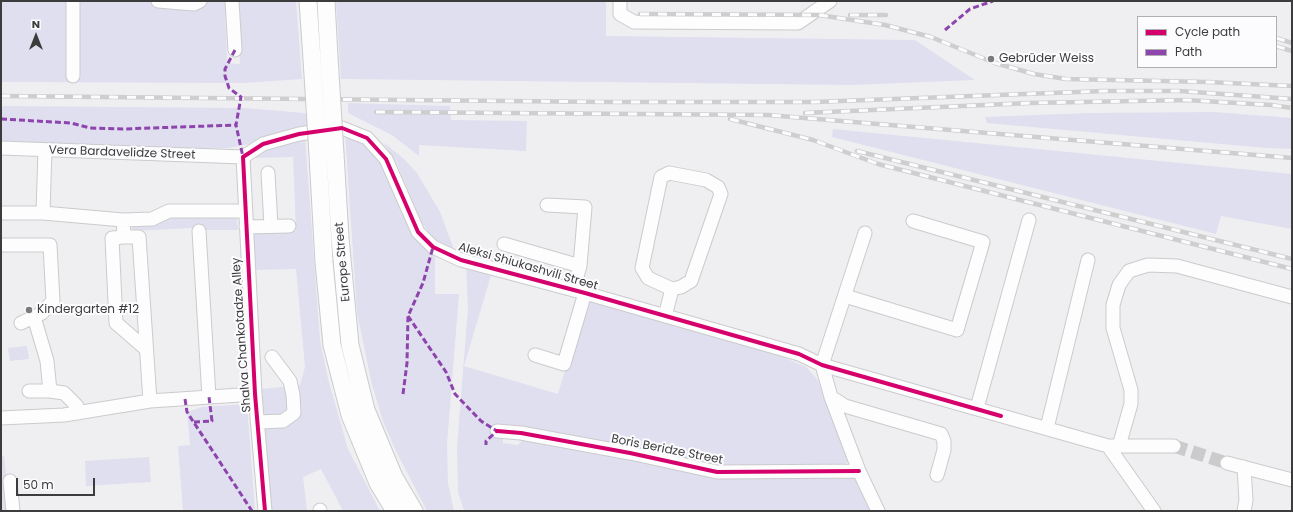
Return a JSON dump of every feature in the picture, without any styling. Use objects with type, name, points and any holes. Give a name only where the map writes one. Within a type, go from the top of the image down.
[{"type":"main road","name":"Europe Street","points":[[308,1],[324,262],[332,345],[350,415],[378,483],[394,511]]},
{"type":"main road","name":"Europe Street","points":[[326,1],[340,238],[350,345],[366,410],[394,477],[414,511]]},
{"type":"street","points":[[73,1],[73,76]]},
{"type":"street","points":[[158,1],[194,4],[200,1]]},
{"type":"street","points":[[232,1],[235,50]]},
{"type":"street","points":[[620,1],[620,14],[634,22],[798,23],[830,1]]},
{"type":"street","name":"Aleksi Shiukashvili Street","points":[[243,157],[263,144],[299,134],[342,128],[367,138],[386,159],[418,232],[433,247],[461,260],[579,291],[799,354],[822,365],[1113,446],[1174,446]]},
{"type":"street","name":"Vera Bardavelidze Street","points":[[1,148],[243,157]]},
{"type":"street","points":[[43,213],[45,150]]},
{"type":"street","name":"Shalva Chankotadze Alley","points":[[243,157],[255,394],[265,511]]},
{"type":"street","points":[[268,173],[271,226]]},
{"type":"street","points":[[669,173],[706,180],[718,187],[721,194],[691,280],[681,287],[672,289],[648,278],[642,268],[661,177],[669,173]]},
{"type":"street","points":[[535,355],[564,364],[579,291],[585,207],[547,205]]},
{"type":"street","points":[[1,213],[43,213],[123,220],[152,219],[170,211],[245,211]]},
{"type":"street","points":[[123,220],[124,238]]},
{"type":"street","points":[[977,408],[1029,220]]},
{"type":"street","points":[[845,296],[957,330],[983,242],[913,222]]},
{"type":"street","points":[[246,227],[289,226]]},
{"type":"street","points":[[199,231],[209,398]]},
{"type":"street","points":[[865,233],[822,365],[831,398],[859,471],[878,511]]},
{"type":"street","points":[[146,349],[116,323],[112,238],[139,237],[150,401]]},
{"type":"street","points":[[504,244],[580,266]]},
{"type":"street","points":[[1,246],[50,245],[52,301],[42,313],[21,323]]},
{"type":"street","points":[[1047,428],[1088,260]]},
{"type":"street","points":[[1154,511],[1113,446],[1131,404],[1131,390],[1113,328],[1113,305],[1119,285],[1129,271],[1148,265],[1177,266],[1292,297]]},
{"type":"street","points":[[665,316],[672,289]]},
{"type":"street","points":[[34,317],[47,361],[50,391]]},
{"type":"street","points":[[258,422],[283,421],[294,413],[293,395],[290,381],[272,357]]},
{"type":"street","points":[[29,391],[50,391],[64,394],[77,406],[78,413]]},
{"type":"street","points":[[1,418],[78,413],[150,401],[255,394]]},
{"type":"street","points":[[831,398],[845,406],[941,434],[944,441],[944,450],[937,475]]},
{"type":"street","name":"Boris Beridze Street","points":[[496,431],[521,433],[560,440],[717,472],[859,471]]},
{"type":"street","points":[[1227,463],[1292,480]]},
{"type":"street","points":[[1244,467],[1246,500],[1244,511]]},
{"type":"street","points":[[10,480],[13,511]]},
{"type":"shaded area","points":[[1,1],[151,1],[162,4],[196,7],[209,1],[225,1],[227,63],[240,64],[236,1],[296,1],[302,79],[243,83],[1,82]]},
{"type":"shaded area","points":[[336,1],[606,1],[606,36],[915,40],[975,80],[852,85],[341,79]]},
{"type":"shaded area","points":[[348,103],[450,106],[451,120],[527,121],[526,151],[419,145],[419,156],[392,135],[348,113]]},
{"type":"shaded area","points":[[1,106],[246,108],[304,113],[330,122],[298,127],[251,144],[228,148],[132,150],[1,144]]},
{"type":"shaded area","points":[[1214,112],[1292,118],[1292,149],[1266,148],[987,123],[985,117],[1089,113]]},
{"type":"shaded area","points":[[833,129],[1292,174],[1292,229],[1221,216],[1216,234],[832,137]]},
{"type":"shaded area","points":[[345,133],[366,143],[385,164],[435,255],[435,294],[459,294],[447,444],[448,483],[454,511],[427,511],[396,451],[384,424],[372,385],[357,313]]},
{"type":"shaded area","points":[[305,137],[320,340],[328,379],[348,449],[380,511],[343,511],[321,469],[303,477],[307,511],[271,511],[262,389],[300,385],[305,367],[296,269],[255,270],[254,232],[296,231],[293,157],[254,158],[263,148]]},
{"type":"shaded area","points":[[383,142],[404,159],[417,173],[440,212],[455,252],[433,238],[422,223],[396,162]]},
{"type":"shaded area","points":[[170,216],[237,217],[238,230],[206,230],[194,228],[133,231],[132,226],[153,226]]},
{"type":"shaded area","points":[[466,266],[492,272],[464,366],[558,394],[586,300],[762,348],[806,367],[817,379],[851,460],[838,468],[720,470],[503,424],[503,443],[518,445],[522,440],[593,451],[717,477],[858,478],[873,511],[464,511],[458,492],[457,447],[468,308]]},
{"type":"shaded area","points":[[27,346],[29,359],[10,361],[8,348]]},
{"type":"shaded area","points":[[247,404],[255,511],[183,511],[178,446],[190,445],[187,412],[202,407]]},
{"type":"shaded area","points":[[1,456],[4,456],[10,511],[1,511]]},
{"type":"shaded area","points":[[149,457],[151,482],[86,486],[85,461]]},
{"type":"tunnel","points":[[1174,446],[1227,463]]},
{"type":"railway","points":[[640,14],[824,15]]},
{"type":"railway","points":[[819,15],[885,25],[931,37],[995,63],[1034,74],[1066,79],[1208,82],[1292,86]]},
{"type":"railway","points":[[850,15],[886,15]]},
{"type":"railway","points":[[1277,38],[1292,43]]},
{"type":"railway","points":[[1277,46],[1292,51]]},
{"type":"railway","points":[[1,96],[608,102],[815,102],[1104,91],[1180,91],[1292,99]]},
{"type":"railway","points":[[805,113],[1030,103],[1186,100],[1271,105],[1292,108]]},
{"type":"railway","points":[[376,112],[768,115],[1292,158]]},
{"type":"railway","points":[[730,119],[813,140],[878,164],[1292,269]]},
{"type":"railway","points":[[857,151],[1292,259]]},
{"type":"marked path","points":[[945,30],[970,9],[993,1]]},
{"type":"marked path","points":[[235,50],[225,69],[225,76],[229,88],[241,97],[236,125],[243,157]]},
{"type":"marked path","points":[[1,119],[71,123],[90,128],[123,129],[236,125]]},
{"type":"marked path","points":[[403,394],[407,363],[408,316],[423,283],[433,247]]},
{"type":"marked path","points":[[408,316],[446,372],[455,394],[481,421],[497,431],[486,441],[486,445]]},
{"type":"marked path","points":[[194,422],[212,421],[209,397]]},
{"type":"marked path","points":[[185,399],[187,412],[252,511]]},
{"type":"cycle path","points":[[265,511],[255,394],[243,157],[263,144],[299,134],[342,128],[367,138],[386,159],[418,232],[433,247],[461,260],[585,293],[799,354],[822,365],[1001,416]]},
{"type":"cycle path","points":[[497,431],[521,433],[630,453],[717,472],[859,471]]},
{"type":"place","name":"Gebrüder Weiss","points":[[991,59]]},
{"type":"place","name":"Kindergarten #12","points":[[29,310]]}]
